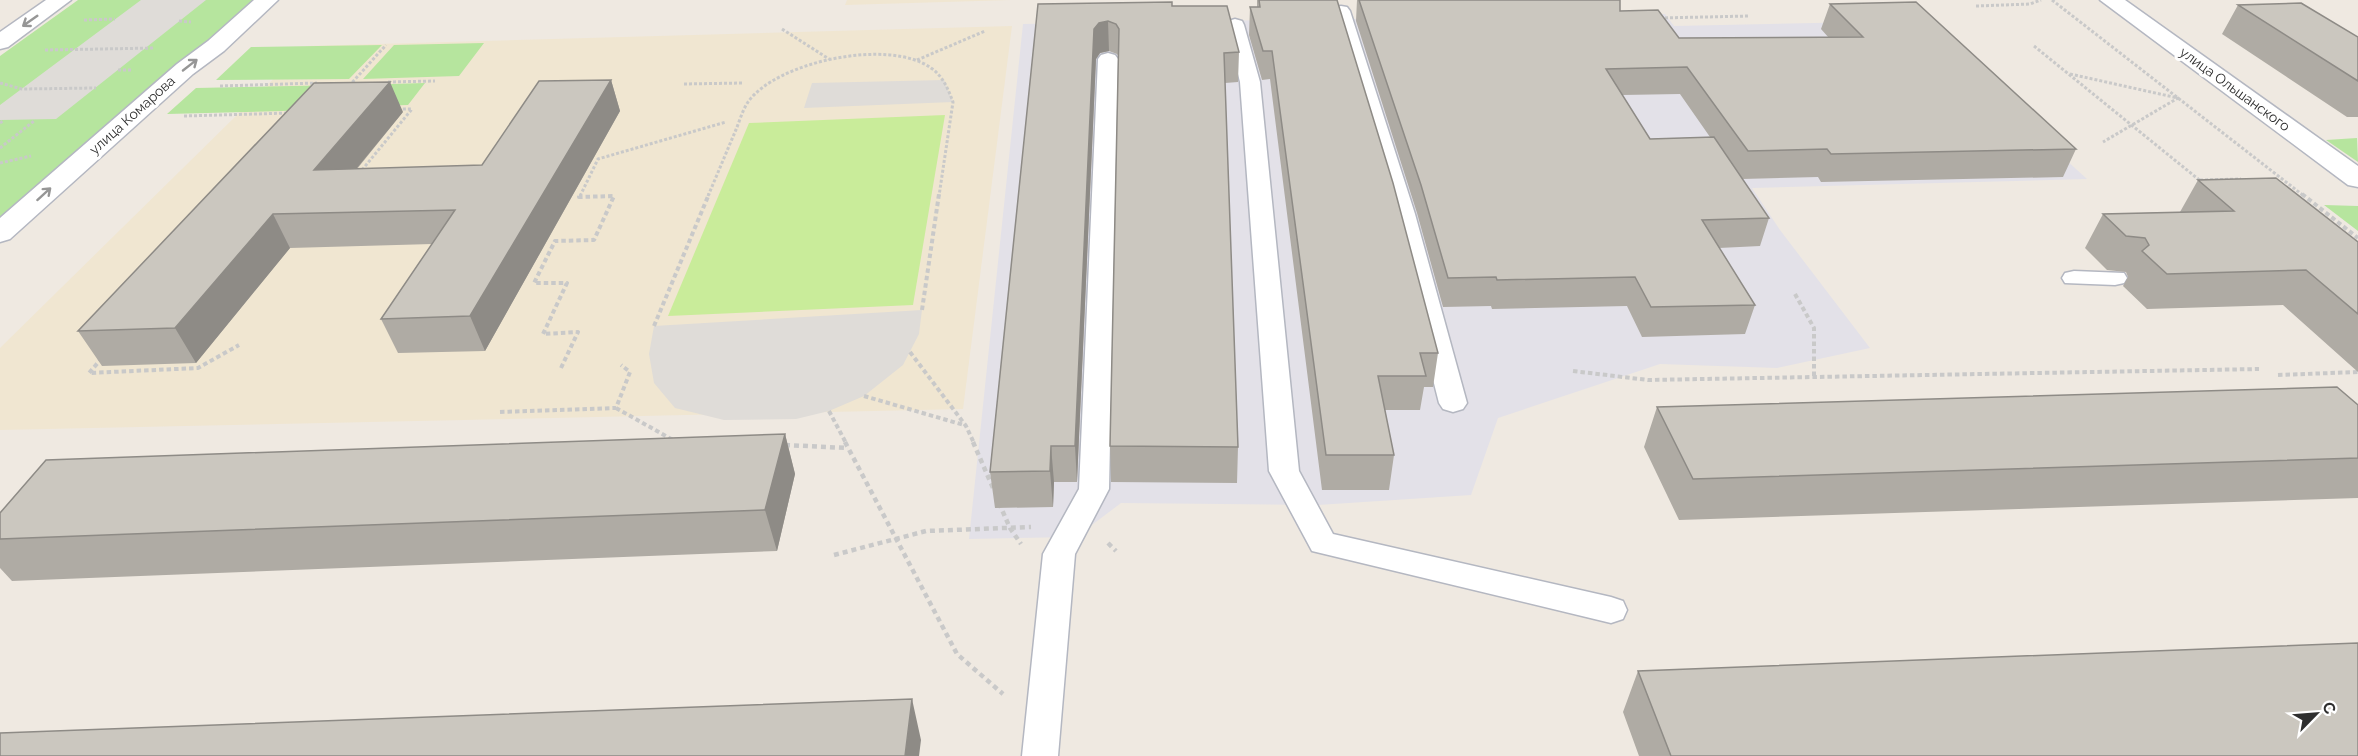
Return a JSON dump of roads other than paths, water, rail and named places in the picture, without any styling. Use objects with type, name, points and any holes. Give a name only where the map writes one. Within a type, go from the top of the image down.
[{"type":"street","points":[[0,42],[60,0]]},
{"type":"street","name":"улица Комарова","points":[[0,233],[184,69],[216,46],[267,0]]},
{"type":"street","name":"улица Ольшанского","points":[[2111,0],[2358,179]]},
{"type":"lane","points":[[1341,11],[1403,214],[1453,403]]},
{"type":"lane","points":[[1235,25],[1250,82],[1284,471],[1323,543],[1611,610]]},
{"type":"lane","points":[[1040,756],[1059,554],[1094,489],[1108,59]]},
{"type":"lane","points":[[2074,278],[2115,278]]}]
